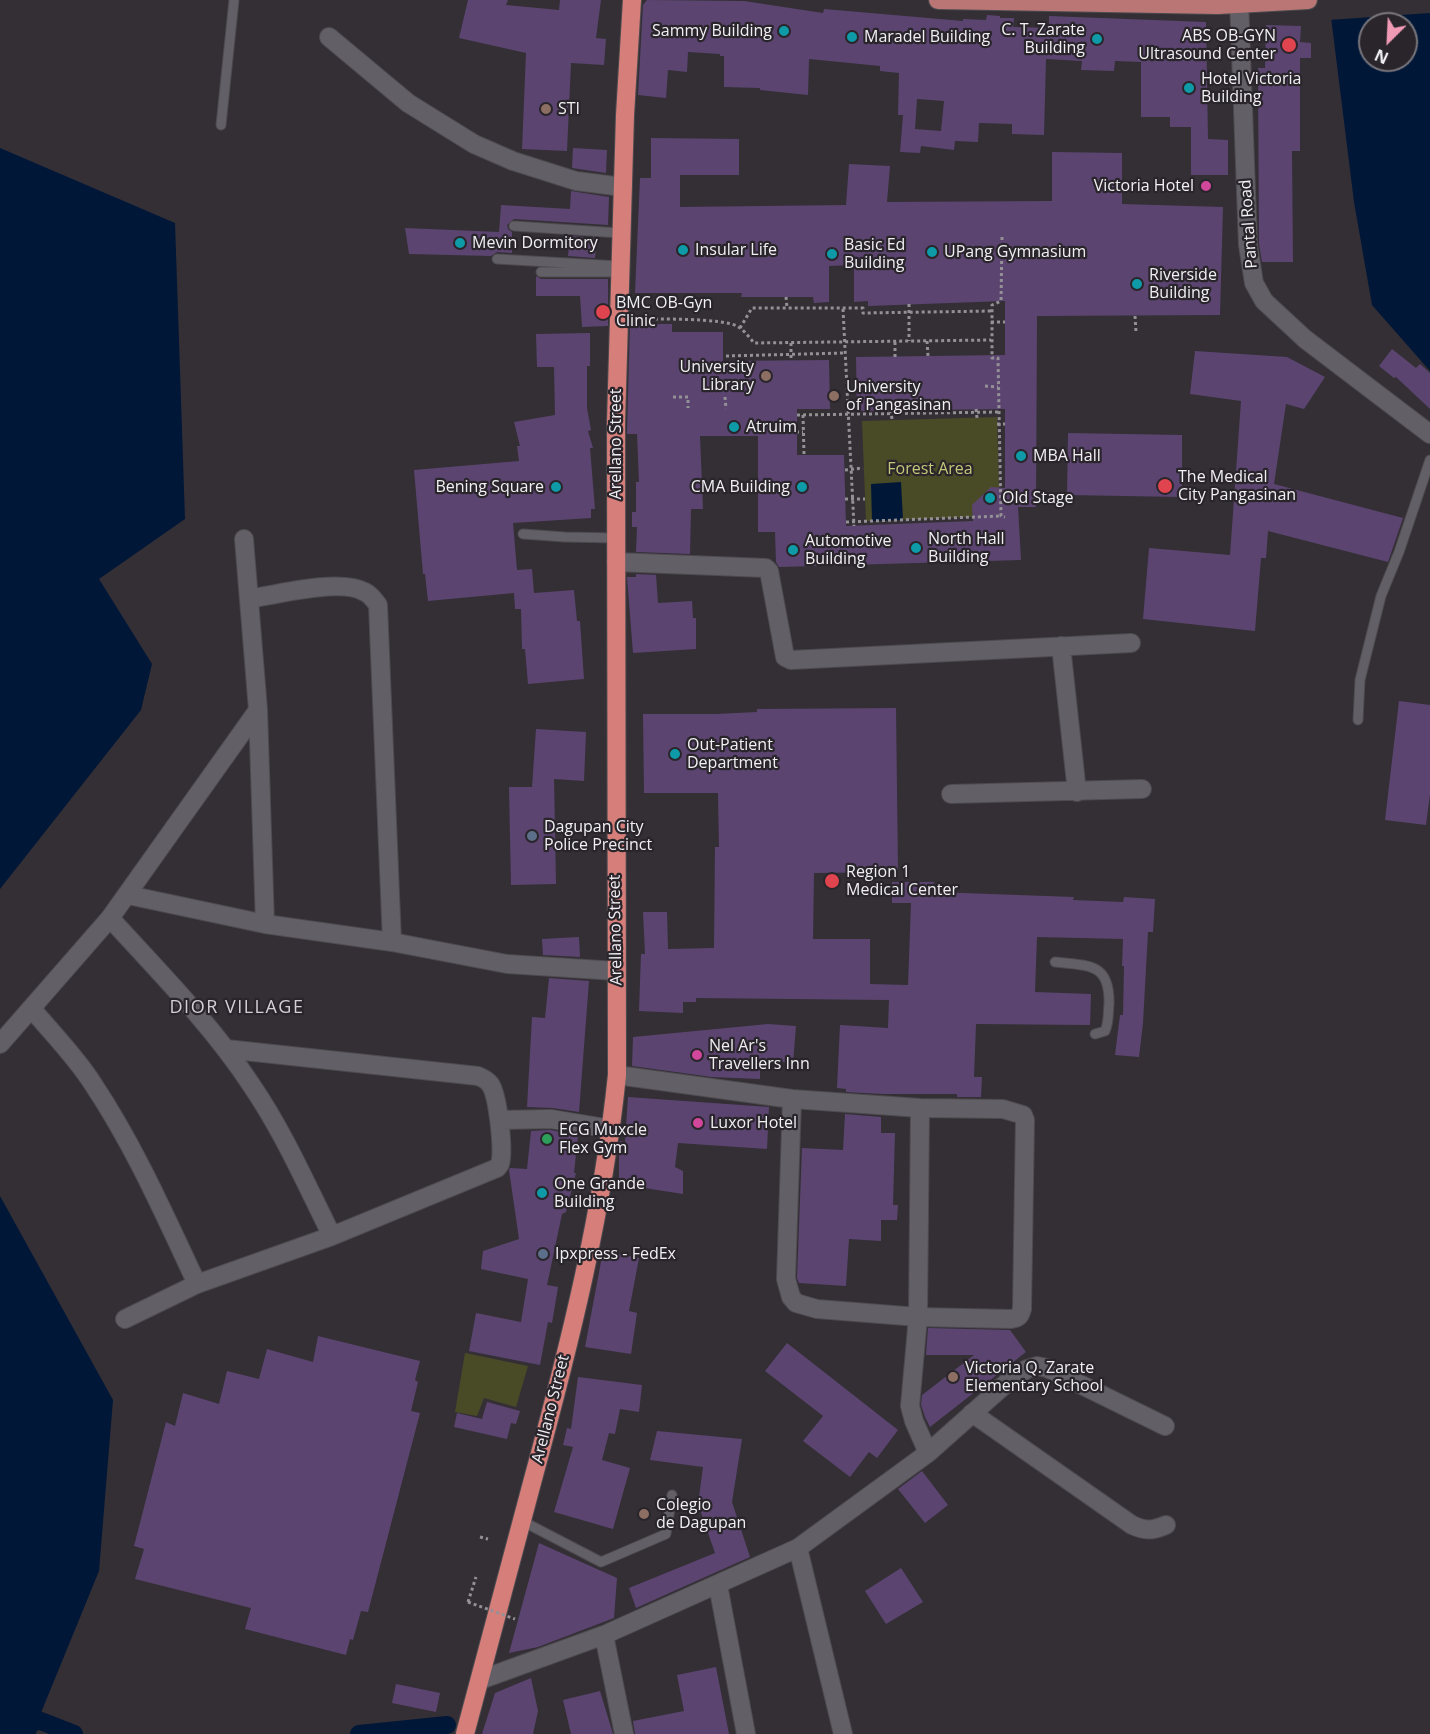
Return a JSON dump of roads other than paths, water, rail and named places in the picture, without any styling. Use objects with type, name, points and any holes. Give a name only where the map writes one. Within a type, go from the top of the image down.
[{"type":"highway","name":"Arellano Street","points":[[465,1734],[552,1411],[589,1255],[612,1129],[617,1075],[616,422],[620,233],[632,0]]},
{"type":"main road","points":[[938,0],[1218,5],[1239,1],[1262,3],[1308,0]]},
{"type":"street","name":"Pantal Road","points":[[1239,1],[1248,245],[1254,283],[1264,301],[1305,339],[1430,434]]},
{"type":"street","points":[[329,37],[408,103],[474,144],[513,161],[576,181],[623,187]]},
{"type":"street","points":[[244,539],[258,710],[266,924]]},
{"type":"street","points":[[616,562],[768,569],[785,657],[791,660],[1131,643]]},
{"type":"street","points":[[249,599],[326,586],[354,587],[372,597],[378,605],[392,942]]},
{"type":"street","points":[[1061,646],[1077,792]]},
{"type":"street","points":[[0,1044],[128,895],[258,710]]},
{"type":"street","points":[[951,794],[1142,789]]},
{"type":"street","points":[[128,895],[266,924],[392,942],[507,964],[616,971]]},
{"type":"street","points":[[110,918],[226,1049],[254,1088],[280,1133],[332,1236]]},
{"type":"street","points":[[32,1009],[92,1082],[118,1124],[142,1167],[197,1284]]},
{"type":"street","points":[[125,1319],[197,1284],[332,1236],[497,1168],[502,1158],[499,1120],[491,1085],[478,1076],[226,1049]]},
{"type":"street","points":[[617,1075],[792,1099],[920,1108],[1003,1109],[1018,1112],[1025,1120],[1023,1309],[1020,1315],[1011,1319],[918,1317],[817,1309],[796,1303],[791,1297],[786,1270],[792,1099]]},
{"type":"street","points":[[920,1108],[918,1317],[910,1406],[928,1453]]},
{"type":"street","points":[[499,1120],[551,1119],[612,1129]]},
{"type":"street","points":[[480,1680],[604,1635],[798,1548],[928,1453],[1010,1380],[1027,1368],[1037,1366],[1047,1368],[1165,1426]]},
{"type":"street","points":[[972,1413],[1132,1525],[1144,1530],[1154,1530],[1166,1525]]},
{"type":"street","points":[[798,1548],[843,1734]]},
{"type":"street","points":[[718,1585],[746,1734]]},
{"type":"street","points":[[604,1635],[624,1734]]},
{"type":"lane","points":[[221,125],[234,0]]},
{"type":"lane","points":[[514,226],[620,233]]},
{"type":"lane","points":[[497,259],[619,269]]},
{"type":"lane","points":[[541,272],[619,269]]},
{"type":"lane","points":[[1358,720],[1360,680],[1381,596],[1399,552],[1430,460]]},
{"type":"lane","points":[[523,534],[616,538]]},
{"type":"lane","points":[[1055,962],[1092,967],[1104,976],[1109,990],[1108,1025],[1105,1032],[1095,1034]]},
{"type":"lane","points":[[522,1521],[601,1562],[666,1534],[672,1496]]},
{"type":"water","points":[[1430,0],[1430,371],[1372,305],[1354,202],[1331,17],[1358,12],[1358,72],[1418,72],[1418,12],[1360,12]]},
{"type":"water","points":[[0,148],[175,223],[185,519],[99,579],[152,664],[141,710],[0,889]]},
{"type":"water","points":[[901,482],[903,520],[872,521],[871,484]]},
{"type":"water","points":[[0,1196],[113,1400],[99,1571],[38,1720],[36,1734],[0,1734]]},
{"type":"waterway","points":[[14,1734],[38,1720],[74,1734]]},
{"type":"waterway","points":[[359,1734],[447,1725]]},
{"type":"place","name":"Sammy Building","points":[[784,31]]},
{"type":"place","name":"Maradel Building","points":[[852,37]]},
{"type":"place","name":"C. T. Zarate Building","points":[[1097,39]]},
{"type":"place","name":"ABS OB-GYN Ultrasound Center","points":[[1289,45]]},
{"type":"place","name":"Hotel Victoria Building","points":[[1189,88]]},
{"type":"place","name":"STI","points":[[546,109]]},
{"type":"place","name":"Victoria Hotel","points":[[1206,186]]},
{"type":"place","name":"Mevin Dormitory","points":[[460,243]]},
{"type":"place","name":"Insular Life","points":[[683,250]]},
{"type":"place","name":"UPang Gymnasium","points":[[932,252]]},
{"type":"place","name":"Basic Ed Building","points":[[832,254]]},
{"type":"place","name":"Riverside Building","points":[[1137,284]]},
{"type":"place","name":"BMC OB-Gyn Clinic","points":[[603,312]]},
{"type":"place","name":"University Library","points":[[766,376]]},
{"type":"place","name":"University of Pangasinan","points":[[834,396]]},
{"type":"place","name":"Atruim","points":[[734,427]]},
{"type":"place","name":"MBA Hall","points":[[1021,456]]},
{"type":"place","name":"The Medical City Pangasinan","points":[[1165,486]]},
{"type":"place","name":"Bening Square","points":[[556,487]]},
{"type":"place","name":"CMA Building","points":[[802,487]]},
{"type":"place","name":"Old Stage","points":[[990,498]]},
{"type":"place","name":"North Hall Building","points":[[916,548]]},
{"type":"place","name":"Automotive Building","points":[[793,550]]},
{"type":"place","name":"Out-Patient Department","points":[[675,754]]},
{"type":"place","name":"Dagupan City Police Precinct","points":[[532,836]]},
{"type":"place","name":"Region 1 Medical Center","points":[[832,881]]},
{"type":"place","name":"Nel Ar's Travellers Inn","points":[[697,1055]]},
{"type":"place","name":"Luxor Hotel","points":[[698,1123]]},
{"type":"place","name":"ECG Muxcle Flex Gym","points":[[547,1139]]},
{"type":"place","name":"One Grande Building","points":[[542,1193]]},
{"type":"place","name":"Ipxpress - FedEx","points":[[543,1254]]},
{"type":"place","name":"Victoria Q. Zarate Elementary School","points":[[953,1377]]},
{"type":"place","name":"Colegio de Dagupan","points":[[644,1514]]},
{"type":"district","name":"DIOR VILLAGE","points":[[237,1008]]},
{"type":"park label","name":"Forest Area","points":[[930,469]]}]
